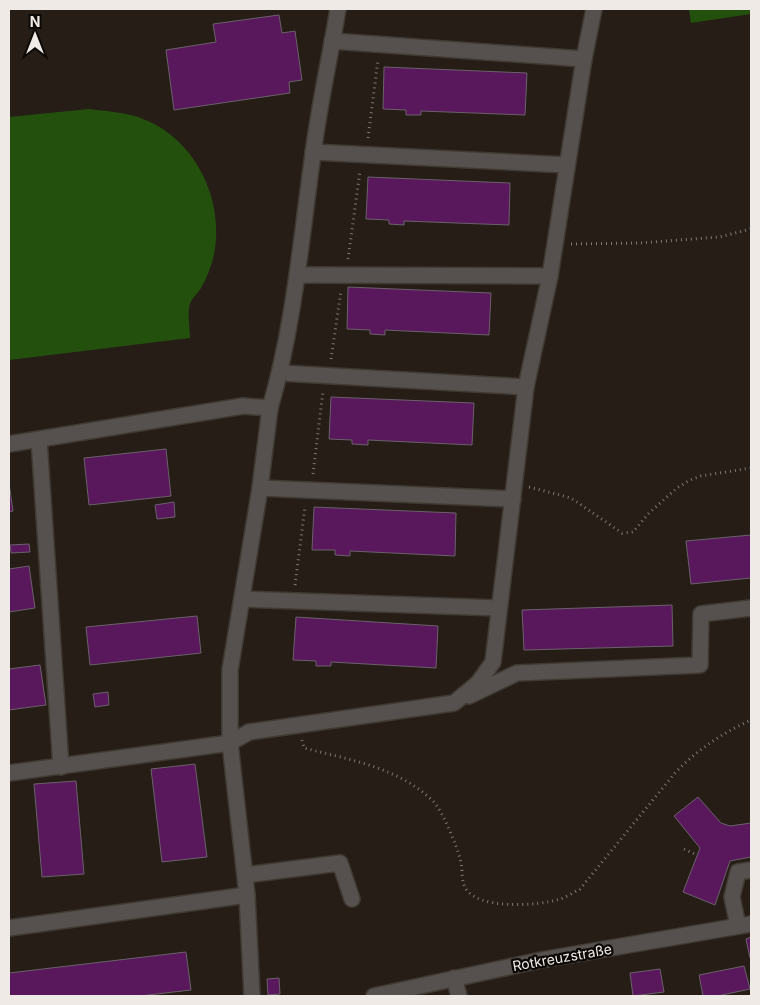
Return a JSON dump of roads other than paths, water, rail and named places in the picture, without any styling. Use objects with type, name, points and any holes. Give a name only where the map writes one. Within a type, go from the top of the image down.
[{"type":"street","points":[[252,996],[247,895],[230,743],[230,670],[260,488],[270,408],[280,373],[298,275],[313,152],[338,9]]},
{"type":"street","points":[[454,703],[478,683],[493,662],[526,387],[550,276],[584,59],[594,9]]},
{"type":"street","points":[[332,40],[584,59]]},
{"type":"street","points":[[313,152],[567,165]]},
{"type":"street","points":[[298,275],[550,276]]},
{"type":"street","points":[[280,373],[526,387]]},
{"type":"street","points":[[9,444],[243,406],[270,408]]},
{"type":"street","points":[[39,440],[61,767]]},
{"type":"street","points":[[260,488],[513,492]]},
{"type":"street","points":[[242,598],[499,608]]},
{"type":"street","points":[[9,774],[230,743],[249,732],[454,703],[517,673],[700,665],[701,614],[751,608]]},
{"type":"street","points":[[245,875],[340,863],[352,900]]},
{"type":"street","points":[[745,925],[732,897],[738,872],[751,870]]},
{"type":"street","points":[[9,928],[247,895]]},
{"type":"street","name":"Rotkreuzstraße","points":[[374,996],[541,960],[745,925]]},
{"type":"street","points":[[454,978],[459,996]]}]
